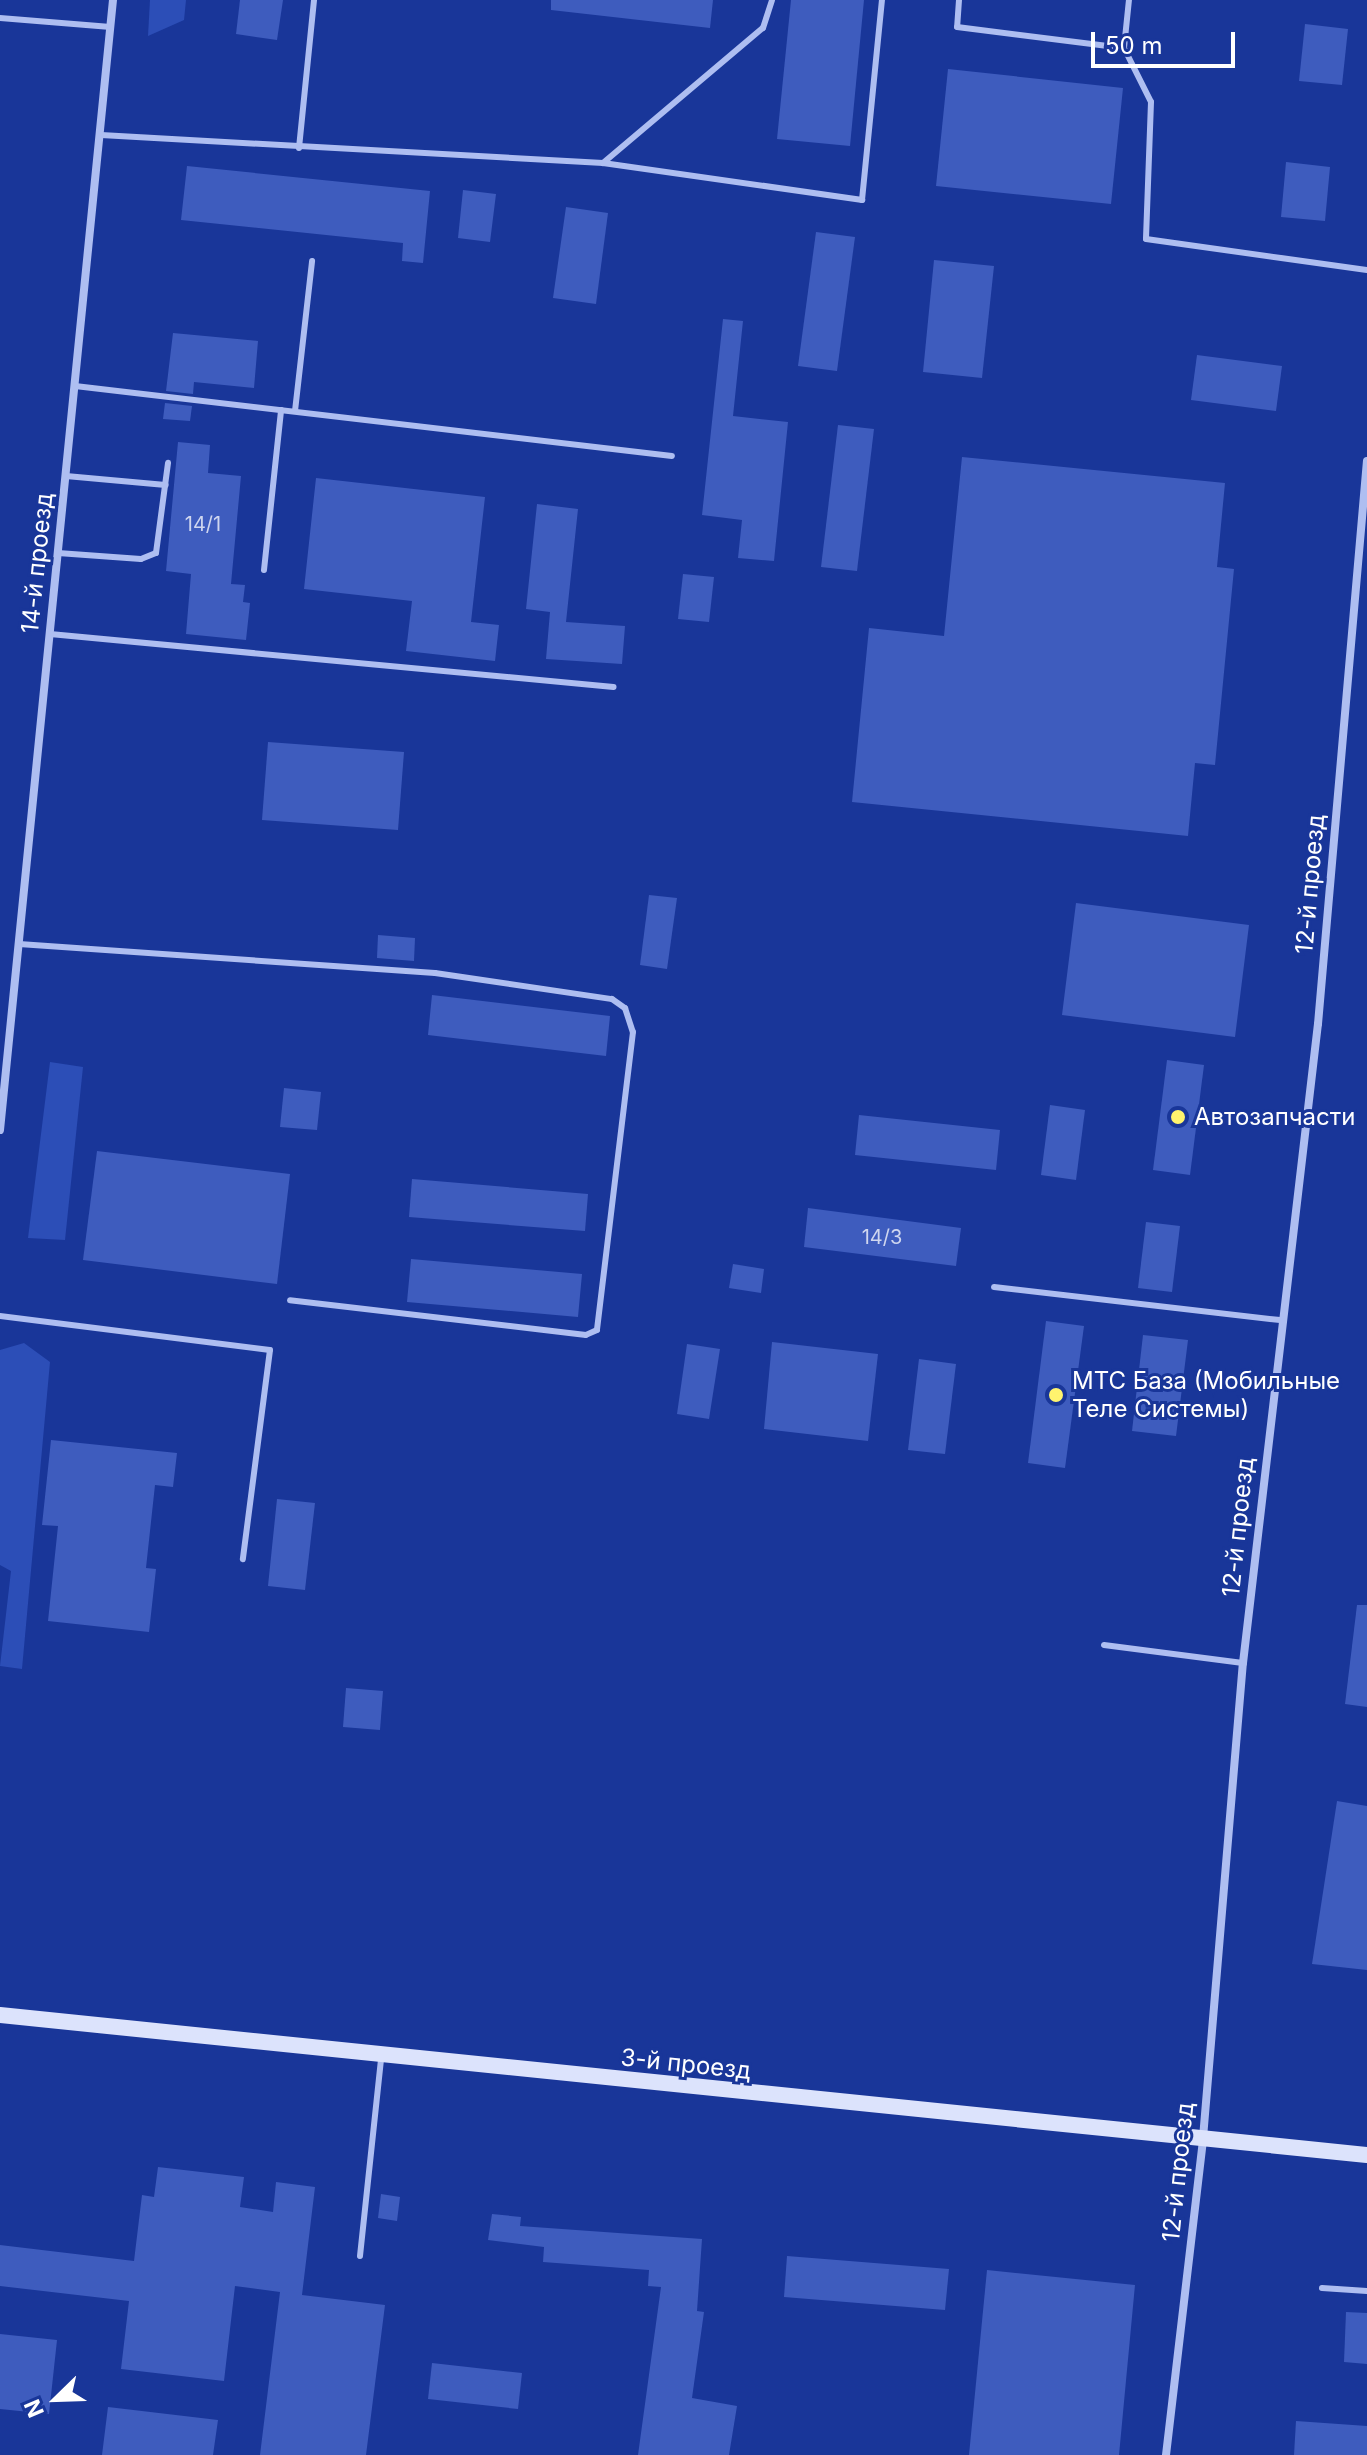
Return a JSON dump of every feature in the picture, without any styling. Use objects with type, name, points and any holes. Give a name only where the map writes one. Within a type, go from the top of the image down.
[{"type":"street","name":"14-й проезд","points":[[0,1130],[113,0]]},
{"type":"street","name":"12-й проезд","points":[[1166,2455],[1203,2138],[1243,1663],[1280,1320],[1318,1024],[1367,461]]},
{"type":"street","name":"3-й проезд","points":[[0,2015],[381,2058],[1367,2155]]},
{"type":"lane","points":[[299,148],[314,0]]},
{"type":"lane","points":[[603,163],[763,28],[772,0]]},
{"type":"lane","points":[[101,135],[603,163],[862,200],[882,0]]},
{"type":"lane","points":[[959,0],[957,27],[1124,48]]},
{"type":"lane","points":[[1129,0],[1124,48],[1151,102],[1146,239],[1367,270]]},
{"type":"lane","points":[[0,18],[111,27]]},
{"type":"lane","points":[[295,411],[312,261]]},
{"type":"lane","points":[[75,386],[672,456]]},
{"type":"lane","points":[[264,570],[281,410]]},
{"type":"lane","points":[[58,553],[149,558],[160,546],[168,463]]},
{"type":"lane","points":[[66,476],[166,485]]},
{"type":"lane","points":[[50,634],[614,687]]},
{"type":"lane","points":[[19,944],[420,972],[612,999],[625,1008],[633,1032],[597,1330],[586,1335],[290,1300]]},
{"type":"lane","points":[[994,1287],[1280,1320]]},
{"type":"lane","points":[[0,1316],[270,1350],[243,1559]]},
{"type":"lane","points":[[1104,1645],[1243,1663]]},
{"type":"lane","points":[[360,2256],[381,2058]]},
{"type":"lane","points":[[1322,2288],[1367,2291]]},
{"type":"shaded area","points":[[150,0],[186,0],[184,20],[148,36]]},
{"type":"shaded area","points":[[50,1062],[83,1067],[65,1240],[28,1238]]},
{"type":"shaded area","points":[[24,1343],[50,1362],[22,1669],[0,1666],[11,1571],[0,1565],[0,1350]]},
{"type":"building","points":[[240,0],[283,0],[277,40],[236,34]]},
{"type":"building","points":[[551,0],[713,0],[710,28],[551,10]]},
{"type":"building","points":[[791,0],[864,0],[850,146],[777,139]]},
{"type":"building","points":[[1305,24],[1348,29],[1342,85],[1299,81]]},
{"type":"building","points":[[948,69],[1123,88],[1111,204],[936,186]]},
{"type":"building","points":[[1286,162],[1330,167],[1325,221],[1281,217]]},
{"type":"building","points":[[187,166],[430,191],[423,263],[402,261],[403,243],[181,220]]},
{"type":"building","points":[[463,190],[496,194],[490,242],[458,238]]},
{"type":"building","points":[[566,207],[608,213],[596,304],[553,298]]},
{"type":"building","points":[[816,232],[855,237],[837,371],[798,366]]},
{"type":"building","points":[[934,260],[994,266],[982,378],[923,372]]},
{"type":"building","points":[[723,319],[743,321],[733,416],[788,422],[774,561],[738,558],[742,520],[702,515]]},
{"type":"building","points":[[173,333],[258,341],[254,388],[194,382],[193,394],[166,391]]},
{"type":"building","points":[[1197,355],[1282,366],[1276,411],[1191,400]]},
{"type":"building","points":[[165,403],[192,406],[190,421],[163,419]]},
{"type":"building","points":[[838,425],[874,429],[857,571],[821,567]]},
{"type":"building","points":[[178,442],[210,445],[208,473],[241,476],[231,584],[245,585],[243,602],[250,603],[246,640],[186,634],[191,574],[166,571]]},
{"type":"building","points":[[962,457],[1225,483],[1217,567],[1234,569],[1215,765],[1195,763],[1188,836],[852,802],[869,628],[944,636]]},
{"type":"building","points":[[316,478],[485,497],[471,622],[499,625],[495,661],[406,651],[412,601],[304,589]]},
{"type":"building","points":[[537,504],[578,509],[566,622],[625,626],[622,664],[546,659],[550,612],[526,609]]},
{"type":"building","points":[[683,574],[714,577],[709,622],[678,619]]},
{"type":"building","points":[[268,742],[404,752],[398,830],[262,820]]},
{"type":"building","points":[[649,895],[677,898],[667,969],[640,965]]},
{"type":"building","points":[[1076,903],[1249,925],[1235,1037],[1062,1015]]},
{"type":"building","points":[[378,935],[415,938],[414,961],[377,958]]},
{"type":"building","points":[[432,995],[610,1016],[606,1056],[428,1035]]},
{"type":"building","name":"Автозапчасти","points":[[1167,1060],[1204,1065],[1190,1175],[1153,1170]]},
{"type":"building","points":[[284,1088],[321,1092],[317,1130],[280,1127]]},
{"type":"building","points":[[1050,1105],[1085,1110],[1076,1180],[1041,1175]]},
{"type":"building","points":[[859,1115],[1000,1130],[996,1170],[855,1155]]},
{"type":"building","points":[[97,1151],[290,1174],[277,1284],[83,1260]]},
{"type":"building","points":[[412,1179],[588,1194],[585,1231],[409,1217]]},
{"type":"building","points":[[808,1208],[961,1228],[956,1266],[804,1247]]},
{"type":"building","points":[[1146,1222],[1180,1226],[1172,1292],[1138,1288]]},
{"type":"building","points":[[411,1259],[582,1274],[578,1317],[407,1302]]},
{"type":"building","points":[[733,1264],[764,1269],[761,1293],[729,1288]]},
{"type":"building","name":"МТС База (Мобильные Теле Системы)","points":[[1046,1321],[1084,1326],[1065,1468],[1028,1463]]},
{"type":"building","points":[[1143,1335],[1188,1340],[1176,1436],[1132,1431]]},
{"type":"building","points":[[772,1342],[878,1354],[868,1441],[764,1429]]},
{"type":"building","points":[[687,1344],[720,1349],[709,1419],[677,1414]]},
{"type":"building","points":[[919,1359],[956,1364],[945,1454],[908,1450]]},
{"type":"building","points":[[51,1440],[177,1453],[173,1487],[155,1485],[146,1568],[156,1569],[149,1632],[48,1621],[58,1526],[42,1525]]},
{"type":"building","points":[[277,1499],[315,1503],[305,1590],[268,1586]]},
{"type":"building","points":[[1357,1605],[1367,1605],[1367,1707],[1345,1704]]},
{"type":"building","points":[[346,1688],[383,1691],[380,1730],[343,1727]]},
{"type":"building","points":[[1337,1801],[1367,1806],[1367,1970],[1312,1964]]},
{"type":"building","points":[[158,2167],[244,2177],[240,2207],[273,2212],[276,2182],[315,2187],[302,2295],[385,2305],[366,2455],[260,2455],[280,2292],[235,2286],[224,2381],[121,2369],[129,2301],[0,2286],[0,2245],[134,2261],[142,2195],[154,2197]]},
{"type":"building","points":[[381,2194],[400,2197],[397,2221],[378,2218]]},
{"type":"building","points":[[492,2214],[521,2217],[520,2226],[702,2239],[697,2311],[704,2312],[692,2398],[737,2406],[729,2455],[638,2455],[661,2287],[648,2286],[649,2270],[543,2262],[544,2247],[488,2240]]},
{"type":"building","points":[[787,2256],[949,2269],[945,2310],[784,2297]]},
{"type":"building","points":[[987,2270],[1135,2285],[1119,2455],[969,2455]]},
{"type":"building","points":[[1346,2312],[1367,2313],[1367,2364],[1344,2362]]},
{"type":"building","points":[[0,2334],[57,2340],[49,2414],[0,2409]]},
{"type":"building","points":[[432,2363],[522,2373],[518,2409],[428,2399]]},
{"type":"building","points":[[108,2407],[218,2420],[213,2455],[102,2455]]},
{"type":"building","points":[[1296,2421],[1367,2426],[1367,2455],[1294,2455]]},
{"type":"place","name":"Автозапчасти","points":[[1178,1117]]},
{"type":"place","name":"МТС База (Мобильные Теле Системы)","points":[[1056,1395]]}]
